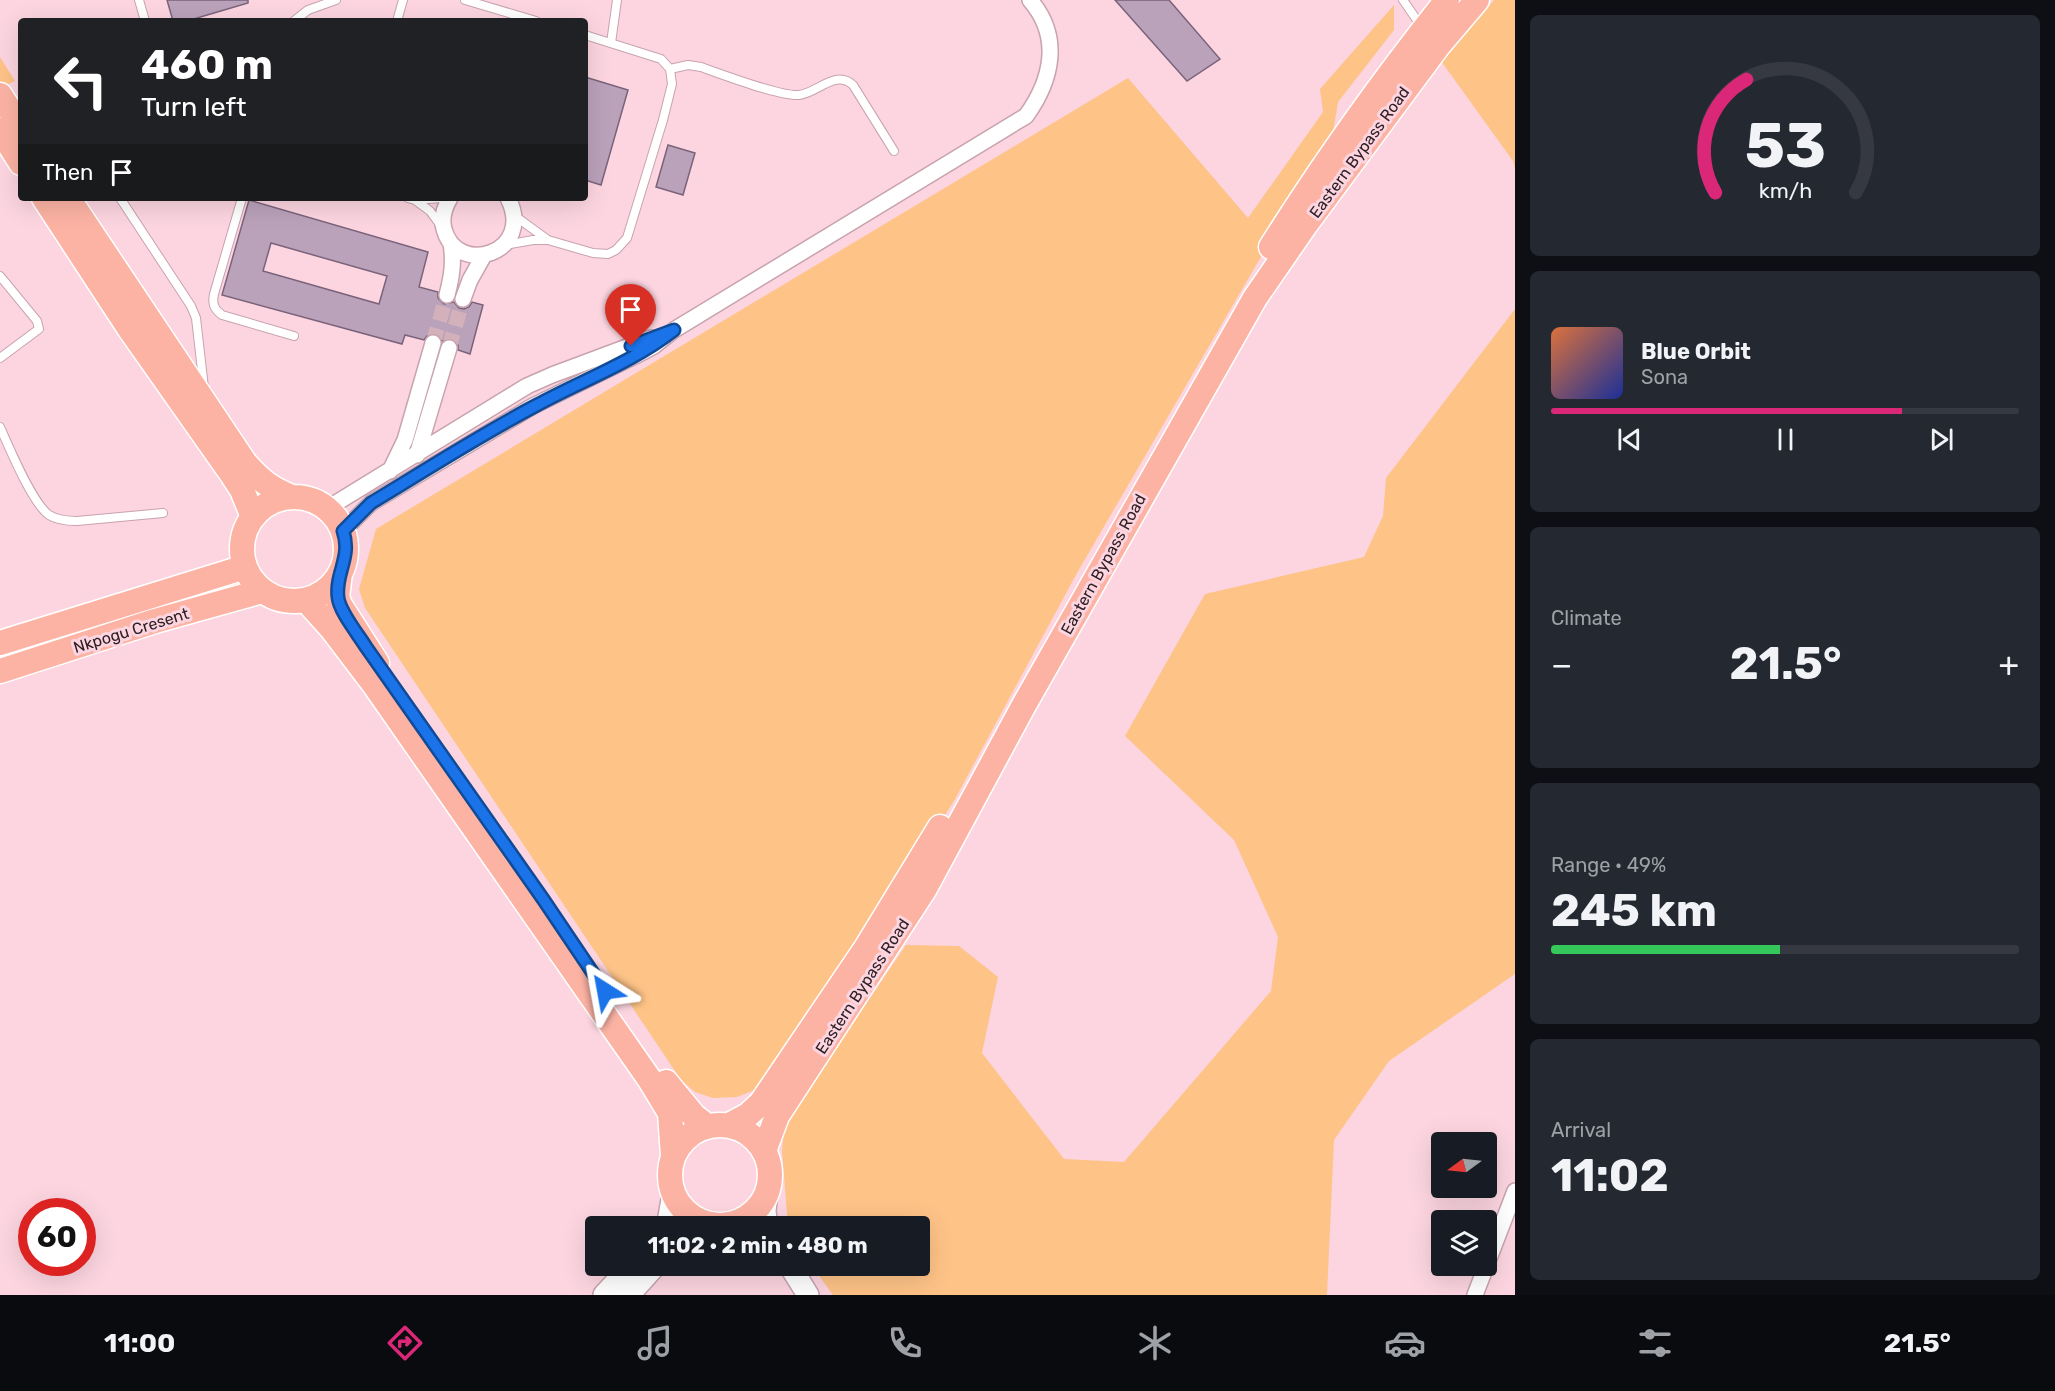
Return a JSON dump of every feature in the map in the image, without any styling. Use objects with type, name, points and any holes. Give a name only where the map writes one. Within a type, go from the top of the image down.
[{"type":"main road","name":"Eastern Bypass Road","points":[[764,1151],[777,1116],[924,890],[1024,705],[1255,298],[1456,3]]},
{"type":"main road","name":"Eastern Bypass Road","points":[[718,1125],[748,1115],[761,1103],[867,948],[942,822],[1106,526],[1254,275],[1302,198],[1348,131],[1431,39]]},
{"type":"main road","points":[[9,114],[18,151]]},
{"type":"main road","points":[[46,201],[129,328],[231,473],[242,490],[253,517]]},
{"type":"main road","points":[[70,201],[244,463],[273,489],[292,497],[312,500],[328,508],[335,517],[343,531],[346,554],[340,573],[338,597],[340,604],[366,647],[543,899],[667,1083],[694,1116],[747,1132],[757,1140],[764,1151],[770,1171],[767,1193],[755,1211],[748,1216]]},
{"type":"main road","points":[[292,497],[267,504],[253,517],[244,535],[243,556],[249,576],[262,591],[283,600],[306,600],[326,591],[340,573]]},
{"type":"main road","name":"Nkpogu Cresent","points":[[0,643],[245,567]]},
{"type":"main road","name":"Nkpogu Cresent","points":[[0,671],[155,621],[262,591]]},
{"type":"main road","points":[[306,600],[332,629],[373,683],[650,1080],[670,1113],[673,1156],[670,1171],[673,1194],[687,1212],[696,1216]]},
{"type":"main road","points":[[673,1156],[686,1137],[718,1125]]},
{"type":"street","points":[[343,531],[371,503],[533,406],[654,346],[674,330],[1026,116],[1038,99],[1051,62],[1049,40],[1044,22],[1030,0]]},
{"type":"street","points":[[447,295],[453,275],[454,261],[442,222],[448,201]]},
{"type":"street","points":[[448,238],[460,251],[472,255],[484,255],[496,251],[504,245],[512,233],[514,214],[509,201]]},
{"type":"street","points":[[463,299],[470,280],[484,255]]},
{"type":"street","points":[[328,508],[527,386],[674,330]]},
{"type":"street","points":[[390,471],[405,440],[433,343]]},
{"type":"street","points":[[405,483],[418,454],[449,348]]},
{"type":"street","points":[[1475,1295],[1515,1191]]},
{"type":"street","points":[[766,1216],[767,1193]]},
{"type":"street","points":[[669,1216],[673,1194]]},
{"type":"street","points":[[604,1295],[622,1276]]},
{"type":"street","points":[[629,1295],[646,1276]]},
{"type":"street","points":[[796,1276],[808,1295]]},
{"type":"lane","points":[[139,0],[144,18]]},
{"type":"lane","points":[[298,18],[308,10],[336,0]]},
{"type":"lane","points":[[398,18],[404,0]]},
{"type":"lane","points":[[465,0],[526,18]]},
{"type":"lane","points":[[611,43],[617,0]]},
{"type":"lane","points":[[1403,0],[1431,39]]},
{"type":"lane","points":[[504,245],[549,240],[602,254],[616,250],[623,244],[638,207],[672,84],[670,69],[661,59],[588,36]]},
{"type":"lane","points":[[670,69],[688,65],[701,67],[796,96],[813,91],[839,78],[847,79],[894,151]]},
{"type":"lane","points":[[122,201],[191,306],[198,334],[206,405]]},
{"type":"lane","points":[[241,201],[214,294],[215,310],[222,315],[294,336]]},
{"type":"lane","points":[[415,201],[430,211],[448,238]]},
{"type":"lane","points":[[514,214],[524,224],[549,240]]},
{"type":"lane","points":[[0,276],[3,286],[37,321],[39,329],[0,358]]},
{"type":"lane","points":[[0,427],[32,491],[43,509],[49,514],[67,521],[77,521],[163,513]]},
{"type":"shaded area","points":[[1494,0],[1515,0],[1515,169],[1513,161],[1441,61]]},
{"type":"shaded area","points":[[1394,5],[1394,30],[1338,102],[1333,133],[1077,573],[954,801],[794,1050],[757,1089],[737,1097],[713,1098],[695,1092],[681,1080],[365,608],[359,589],[376,529],[1128,78],[1248,218],[1323,112],[1320,89]]},
{"type":"shaded area","points":[[0,57],[15,81],[2,87],[0,83]]},
{"type":"shaded area","points":[[1515,309],[1515,974],[1389,1061],[1334,1140],[1327,1295],[833,1295],[819,1276],[930,1276],[930,1216],[787,1216],[782,1151],[784,1124],[906,945],[959,946],[998,977],[982,1053],[1064,1159],[1124,1162],[1271,991],[1278,937],[1234,840],[1125,736],[1205,594],[1364,557],[1383,516],[1386,478]]},
{"type":"shaded area","points":[[235,577],[242,589],[0,660],[0,655],[223,586]]},
{"type":"building","points":[[167,0],[248,0],[248,3],[197,18],[172,18]]},
{"type":"building","points":[[1115,0],[1169,0],[1220,59],[1187,81]]},
{"type":"building","points":[[588,78],[628,90],[601,185],[588,181]]},
{"type":"building","points":[[668,145],[695,153],[683,195],[656,187]]},
{"type":"building","points":[[249,201],[428,252],[419,287],[438,292],[438,298],[444,304],[454,302],[459,308],[464,309],[472,302],[483,305],[470,354],[458,350],[458,345],[452,339],[442,341],[435,334],[427,336],[424,340],[405,335],[402,344],[222,295]],"holes":[[[271,243],[387,276],[379,304],[263,271]]]},
{"type":"tunnel","points":[[433,343],[447,295]]},
{"type":"tunnel","points":[[449,348],[463,299]]},
{"type":"route","points":[[605,991],[366,647],[343,611],[338,597],[340,573],[346,554],[343,531],[371,503],[533,406],[654,346],[674,330],[631,346]]}]
